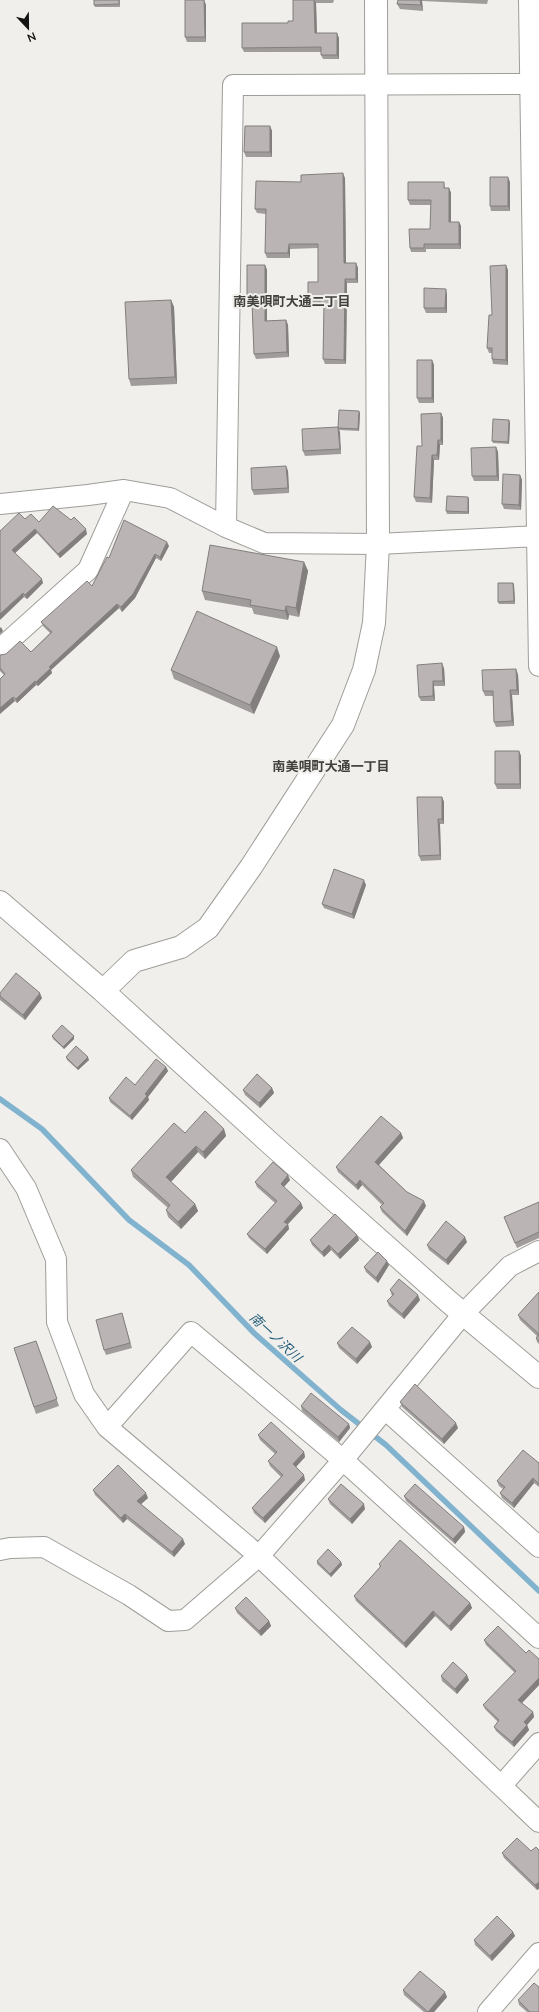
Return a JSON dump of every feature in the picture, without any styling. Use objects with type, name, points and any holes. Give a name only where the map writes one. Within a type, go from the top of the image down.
[{"type":"street","points":[[103,991],[134,961],[181,947],[208,928],[251,867],[343,725],[364,670],[374,623],[378,544],[376,0]]},
{"type":"street","points":[[530,0],[535,84],[539,666]]},
{"type":"street","points":[[226,527],[233,85],[376,86],[535,84]]},
{"type":"street","points":[[0,504],[124,490],[170,498],[226,527],[264,543],[378,544],[538,536]]},
{"type":"street","points":[[0,649],[88,570],[124,490]]},
{"type":"street","points":[[0,902],[103,991],[271,1144],[463,1314],[539,1378]]},
{"type":"street","points":[[0,1149],[26,1188],[56,1259],[57,1322],[84,1394],[107,1427],[259,1556],[502,1785],[539,1822]]},
{"type":"street","points":[[0,1550],[10,1548],[44,1547],[129,1595],[168,1621],[185,1620],[259,1556],[343,1460],[463,1314],[510,1266],[539,1251]]},
{"type":"street","points":[[107,1427],[191,1332],[343,1460],[539,1638]]},
{"type":"street","points":[[381,1414],[539,1547]]},
{"type":"street","points":[[502,1785],[539,1743]]},
{"type":"street","points":[[488,2012],[539,1953]]},
{"type":"building","points":[[94,0],[119,0],[119,4],[94,5]]},
{"type":"building","points":[[185,0],[204,0],[205,37],[185,37]]},
{"type":"building","points":[[293,0],[314,0],[315,33],[337,33],[337,55],[321,55],[321,47],[242,48],[242,23],[288,23],[288,21],[293,21]]},
{"type":"building","points":[[398,0],[420,0],[421,5],[397,4]]},
{"type":"building","points":[[245,126],[270,126],[270,152],[244,152]]},
{"type":"building","points":[[343,173],[344,263],[356,263],[356,279],[345,279],[344,360],[323,359],[324,303],[320,303],[320,298],[308,298],[308,282],[318,282],[318,244],[289,244],[288,253],[265,253],[266,209],[255,209],[256,181],[301,182],[301,175]]},
{"type":"building","points":[[490,177],[508,177],[508,206],[490,206]]},
{"type":"building","points":[[408,182],[444,182],[444,188],[449,188],[449,222],[459,222],[459,244],[424,244],[424,248],[410,248],[409,229],[430,229],[431,200],[408,200]]},
{"type":"building","points":[[247,265],[265,265],[265,321],[286,320],[287,352],[254,354],[252,303],[247,303]]},
{"type":"building","points":[[506,265],[506,360],[492,359],[492,348],[487,348],[489,315],[492,315],[490,266]]},
{"type":"building","points":[[424,288],[446,289],[445,308],[424,308]]},
{"type":"building","points":[[171,300],[175,377],[129,379],[125,302]]},
{"type":"building","points":[[417,360],[432,360],[432,398],[417,398]]},
{"type":"building","points":[[339,410],[359,411],[358,429],[338,428]]},
{"type":"building","points":[[441,413],[441,440],[438,440],[437,455],[432,455],[430,498],[414,497],[417,446],[422,446],[421,414]]},
{"type":"building","points":[[493,419],[509,420],[508,442],[492,441]]},
{"type":"building","points":[[338,427],[340,449],[303,451],[302,429]]},
{"type":"building","points":[[496,447],[497,476],[472,476],[471,448]]},
{"type":"building","points":[[286,466],[288,488],[252,490],[251,468]]},
{"type":"building","points":[[503,474],[520,475],[519,505],[502,504]]},
{"type":"building","points":[[447,496],[468,497],[468,512],[446,511]]},
{"type":"building","points":[[53,506],[71,520],[74,517],[86,529],[58,554],[35,529],[12,550],[42,579],[25,595],[23,593],[0,614],[0,531],[19,513],[25,519],[31,514],[39,522]]},
{"type":"building","points":[[124,520],[167,542],[160,557],[155,554],[133,594],[121,607],[117,604],[49,667],[51,668],[36,682],[35,681],[16,699],[13,697],[0,708],[0,679],[5,674],[0,668],[0,655],[6,654],[20,641],[31,652],[52,632],[41,622],[87,581],[92,586],[107,557],[109,558]]},
{"type":"building","points":[[210,545],[304,562],[296,608],[286,606],[285,611],[250,605],[251,600],[202,591]]},
{"type":"building","points":[[498,583],[513,583],[514,601],[498,602]]},
{"type":"building","points":[[197,611],[277,647],[250,705],[171,670]]},
{"type":"building","points":[[442,663],[443,681],[433,681],[433,696],[419,697],[417,665]]},
{"type":"building","points":[[516,669],[517,690],[510,690],[512,721],[494,722],[493,691],[483,691],[482,670]]},
{"type":"building","points":[[495,751],[519,751],[520,784],[495,784]]},
{"type":"building","points":[[417,797],[442,797],[442,819],[438,819],[440,855],[419,856]]},
{"type":"building","points":[[334,869],[364,880],[352,914],[322,904]]},
{"type":"building","points":[[16,973],[40,993],[23,1015],[0,996],[0,993]]},
{"type":"building","points":[[62,1025],[74,1036],[63,1047],[52,1036]]},
{"type":"building","points":[[76,1046],[88,1057],[77,1068],[66,1057]]},
{"type":"building","points":[[156,1059],[166,1067],[145,1094],[147,1096],[130,1116],[109,1098],[126,1077],[135,1085]]},
{"type":"building","points":[[257,1074],[272,1088],[259,1103],[243,1090]]},
{"type":"building","points":[[205,1111],[224,1129],[203,1152],[196,1146],[166,1177],[195,1204],[178,1222],[166,1210],[170,1205],[131,1170],[174,1123],[185,1133]]},
{"type":"building","points":[[381,1116],[401,1133],[375,1162],[407,1192],[424,1201],[405,1231],[380,1207],[384,1203],[360,1180],[356,1185],[336,1167]]},
{"type":"building","points":[[273,1162],[288,1175],[281,1184],[301,1203],[284,1222],[288,1224],[265,1249],[247,1234],[277,1201],[255,1182]]},
{"type":"building","points":[[539,1202],[539,1232],[515,1243],[504,1217]]},
{"type":"building","points":[[335,1214],[357,1235],[338,1254],[329,1245],[322,1252],[310,1240]]},
{"type":"building","points":[[446,1221],[465,1237],[446,1260],[427,1245]]},
{"type":"building","points":[[378,1252],[387,1261],[376,1278],[364,1267]]},
{"type":"building","points":[[399,1279],[418,1295],[402,1314],[387,1301],[394,1294],[390,1290]]},
{"type":"building","points":[[539,1292],[539,1334],[518,1315]]},
{"type":"building","points":[[122,1313],[130,1343],[104,1350],[96,1320]]},
{"type":"building","points":[[352,1327],[370,1342],[356,1359],[337,1343]]},
{"type":"building","points":[[539,1334],[539,1341],[536,1338]]},
{"type":"building","points":[[36,1341],[57,1399],[34,1407],[14,1348]]},
{"type":"building","points":[[415,1384],[456,1423],[442,1439],[400,1402]]},
{"type":"building","points":[[311,1393],[349,1424],[338,1437],[301,1406]]},
{"type":"building","points":[[271,1422],[304,1452],[293,1464],[304,1475],[263,1518],[252,1508],[283,1475],[268,1461],[277,1452],[258,1435]]},
{"type":"building","points":[[523,1450],[539,1463],[539,1484],[533,1478],[512,1503],[500,1493],[505,1487],[497,1481]]},
{"type":"building","points":[[118,1465],[146,1493],[137,1501],[183,1539],[172,1552],[125,1514],[121,1518],[93,1490]]},
{"type":"building","points":[[341,1484],[364,1504],[350,1519],[328,1499]]},
{"type":"building","points":[[415,1484],[464,1527],[453,1539],[404,1496]]},
{"type":"building","points":[[400,1540],[470,1603],[449,1626],[433,1611],[404,1643],[354,1596],[381,1566],[379,1564]]},
{"type":"building","points":[[328,1549],[341,1562],[330,1574],[317,1561]]},
{"type":"building","points":[[246,1597],[269,1621],[259,1631],[235,1608]]},
{"type":"building","points":[[498,1626],[526,1653],[529,1650],[539,1659],[539,1678],[518,1700],[533,1712],[524,1722],[527,1725],[512,1742],[494,1727],[499,1720],[483,1705],[516,1671],[484,1640]]},
{"type":"building","points":[[453,1662],[467,1675],[455,1689],[441,1676]]},
{"type":"building","points":[[517,1838],[531,1851],[536,1847],[539,1850],[539,1882],[535,1885],[502,1853]]},
{"type":"building","points":[[497,1916],[513,1932],[490,1956],[474,1940]]},
{"type":"building","points":[[420,1971],[445,1992],[428,2012],[403,1990]]},
{"type":"building","points":[[534,1983],[539,1987],[539,2012],[530,2012],[518,2000]]},
{"type":"waterway","name":"南一ノ沢川","points":[[0,1099],[42,1129],[129,1220],[189,1265],[254,1333],[341,1410],[386,1445],[539,1591]]},
{"type":"district","name":"南美唄町大通二丁目","points":[[292,301]]},
{"type":"district","name":"南美唄町大通一丁目","points":[[331,766]]}]
